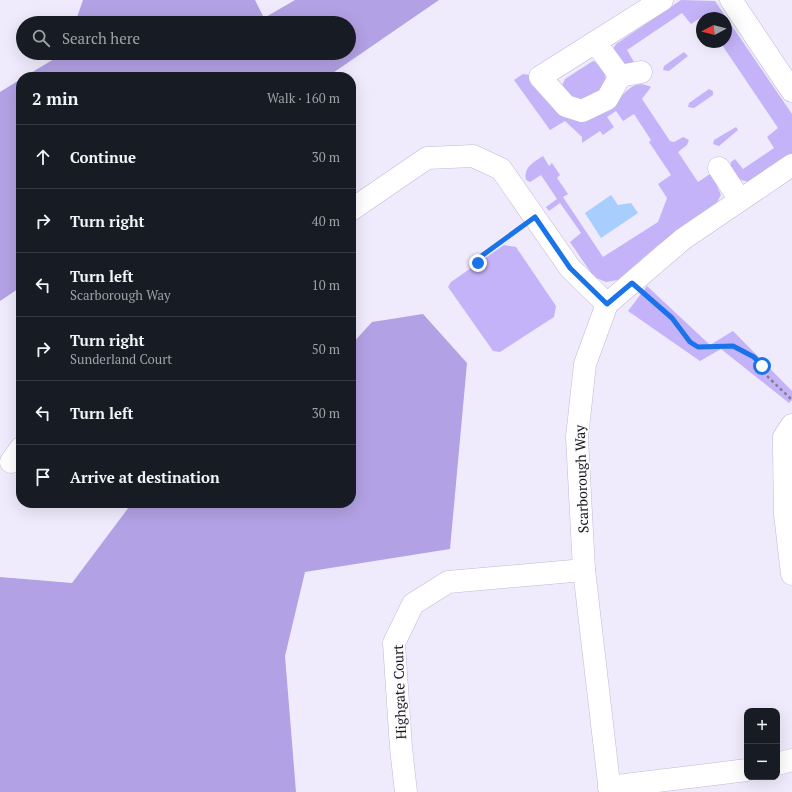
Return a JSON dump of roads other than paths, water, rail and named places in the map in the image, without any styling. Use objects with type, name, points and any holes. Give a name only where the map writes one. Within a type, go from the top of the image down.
[{"type":"street","points":[[595,42],[630,74],[607,99],[582,111],[566,106],[540,77],[595,42],[662,0]]},
{"type":"street","points":[[731,0],[792,91]]},
{"type":"street","points":[[356,207],[427,158],[473,156],[501,169],[570,268],[607,304]]},
{"type":"street","name":"Scarborough Way","points":[[610,789],[584,570],[577,437],[585,364],[607,304],[683,240],[792,165]]},
{"type":"street","points":[[719,168],[740,200]]},
{"type":"street","points":[[792,425],[784,437],[785,514],[792,574]]},
{"type":"street","name":"Highgate Court","points":[[406,792],[401,748],[394,642],[413,604],[448,582],[584,570]]},
{"type":"street","points":[[780,763],[792,760]]},
{"type":"street","points":[[610,789],[744,770]]},
{"type":"water","points":[[611,195],[618,205],[631,203],[638,213],[601,238],[585,213]]}]
